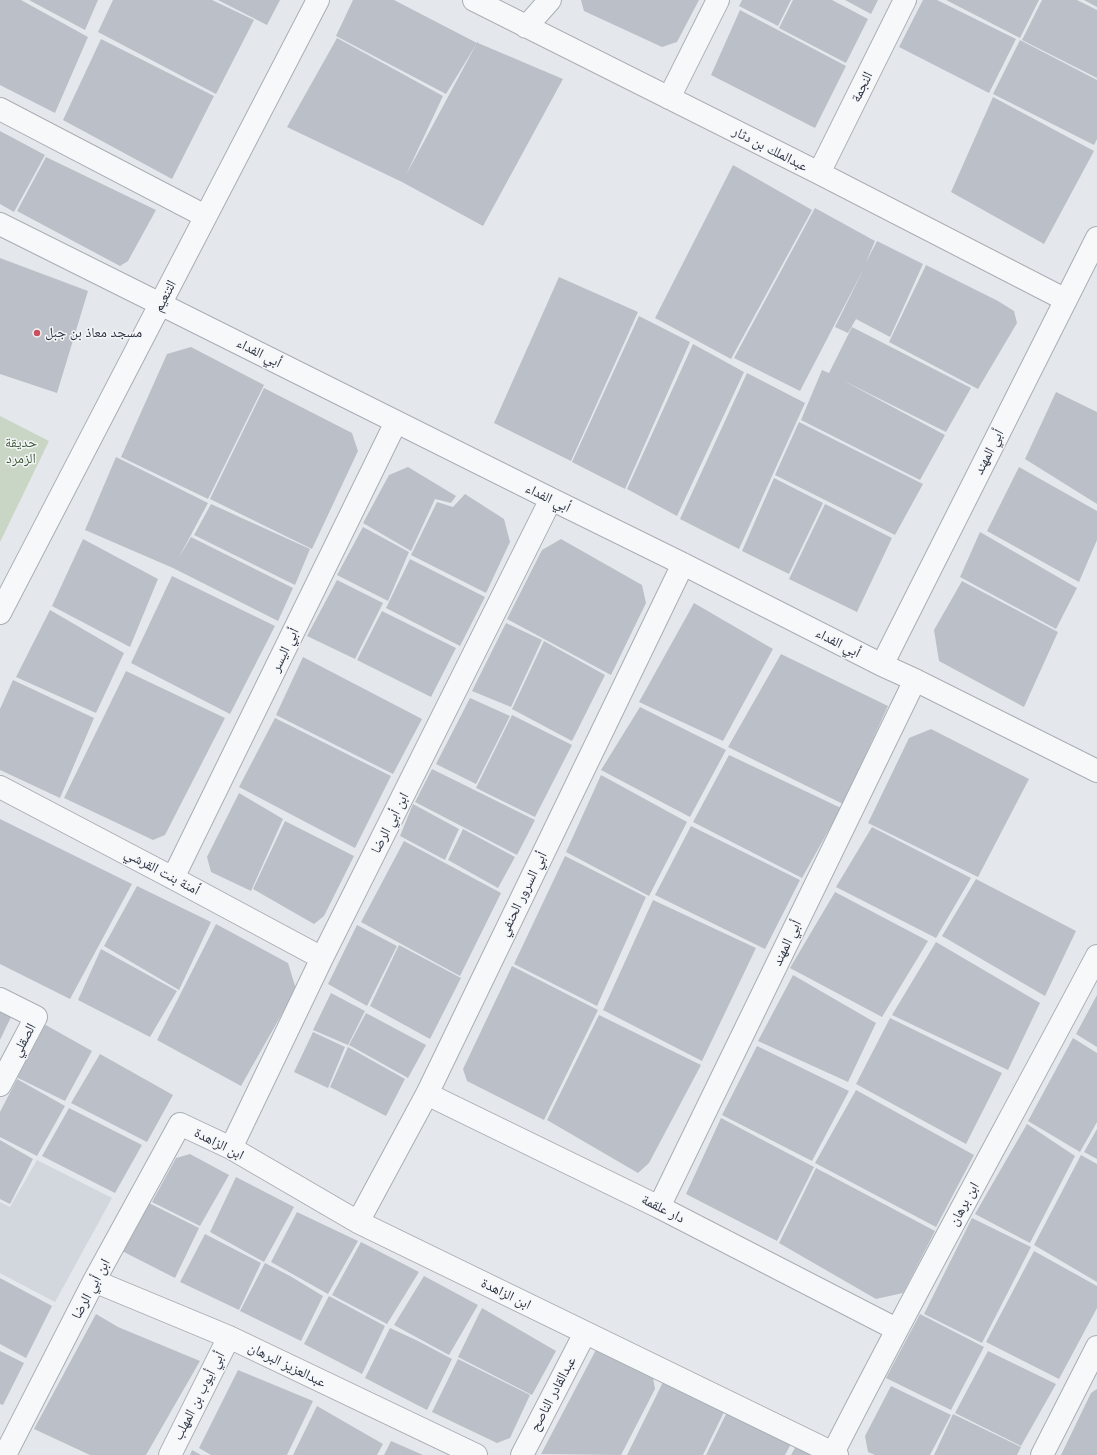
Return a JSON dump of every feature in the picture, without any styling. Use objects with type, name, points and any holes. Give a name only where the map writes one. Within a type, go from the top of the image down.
[{"type":"street","name":"التنعيم","points":[[0,613],[318,0]]},
{"type":"street","name":"عبدالملك بن دثار","points":[[474,0],[819,173],[1066,300]]},
{"type":"street","points":[[526,27],[550,0]]},
{"type":"street","points":[[669,98],[718,0]]},
{"type":"street","name":"النجمة","points":[[819,173],[905,0]]},
{"type":"street","points":[[0,109],[205,216]]},
{"type":"street","name":"أبي الفداء","points":[[0,224],[1097,771]]},
{"type":"street","name":"أبي المهند","points":[[882,665],[1097,238]]},
{"type":"street","name":"أبي اليسر","points":[[174,878],[396,422]]},
{"type":"street","name":"ابن أبي الرضا","points":[[231,1148],[322,958],[551,499]]},
{"type":"street","name":"أبي السرور الحنفي","points":[[358,1222],[427,1094],[683,564]]},
{"type":"street","name":"أبي المهند","points":[[660,1207],[915,680]]},
{"type":"street","name":"أمنة بنت القرشي","points":[[0,787],[174,878],[322,958]]},
{"type":"street","name":"ابن برهان","points":[[835,1454],[896,1329],[969,1197],[1097,956]]},
{"type":"street","name":"الصقلي","points":[[0,998],[36,1017],[0,1085]]},
{"type":"street","name":"دار علقمة","points":[[427,1094],[660,1207],[896,1329]]},
{"type":"street","name":"ابن أبي الرضا","points":[[5,1455],[94,1281],[180,1124]]},
{"type":"street","name":"ابن الزاهدة","points":[[180,1124],[231,1148],[358,1222],[835,1454]]},
{"type":"street","name":"عبدالعزيز البرهان","points":[[94,1281],[229,1337],[476,1455]]},
{"type":"street","name":"عبدالقادر الناصح","points":[[522,1455],[585,1333]]},
{"type":"street","name":"أبي أيوب بن المهلب","points":[[170,1455],[229,1337]]},
{"type":"street","points":[[1042,1455],[1097,1349]]},
{"type":"shaded area","points":[[37,1160],[112,1198],[55,1302],[0,1273],[0,1202],[10,1207]]},
{"type":"green space","name":"حديقة الزمرد","points":[[0,416],[49,441],[0,542]]},
{"type":"building","points":[[0,0],[21,0],[88,37],[55,113],[0,85]]},
{"type":"building","points":[[29,0],[98,0],[85,30]]},
{"type":"building","points":[[113,0],[212,0],[254,20],[216,94],[98,32]]},
{"type":"building","points":[[218,0],[280,0],[267,25]]},
{"type":"building","points":[[353,0],[394,0],[477,43],[446,94],[336,36]]},
{"type":"building","points":[[581,0],[699,0],[677,42],[662,47],[584,11]]},
{"type":"building","points":[[742,0],[791,0],[778,26],[739,6]]},
{"type":"building","points":[[793,0],[832,0],[868,19],[846,63],[779,28]]},
{"type":"building","points":[[845,0],[878,0],[871,14]]},
{"type":"building","points":[[923,0],[937,0],[1016,39],[989,93],[899,47]]},
{"type":"building","points":[[946,0],[1039,0],[1020,38]]},
{"type":"building","points":[[1042,0],[1077,0],[1097,10],[1097,78],[1022,40]]},
{"type":"building","points":[[1084,0],[1097,0],[1097,7]]},
{"type":"building","points":[[740,10],[846,66],[815,128],[711,75]]},
{"type":"building","points":[[337,38],[443,96],[406,175],[478,41],[478,43],[563,79],[483,226],[402,182],[287,127]]},
{"type":"building","points":[[101,39],[214,96],[172,179],[63,120]]},
{"type":"building","points":[[1020,40],[1097,80],[1097,139],[1094,145],[993,94]]},
{"type":"building","points":[[993,97],[1094,151],[1044,244],[951,192]]},
{"type":"building","points":[[0,131],[45,155],[14,212],[0,204]]},
{"type":"building","points":[[46,157],[156,210],[128,261],[120,266],[17,211]]},
{"type":"building","points":[[733,165],[812,210],[731,359],[655,318]]},
{"type":"building","points":[[815,208],[875,241],[866,262],[877,241],[923,264],[890,337],[856,319],[848,333],[835,327],[864,268],[800,391],[734,358]]},
{"type":"building","name":"مسجد معاذ بن جبل","points":[[0,258],[88,291],[57,393],[0,374]]},
{"type":"building","points":[[926,265],[998,301],[1014,311],[1017,323],[978,389],[889,342]]},
{"type":"building","points":[[559,277],[638,312],[571,461],[494,423]]},
{"type":"building","points":[[639,316],[690,342],[625,489],[572,462]]},
{"type":"building","points":[[852,327],[971,388],[946,432],[842,380],[945,435],[920,480],[801,420],[822,370],[829,373]]},
{"type":"building","points":[[693,344],[744,372],[677,516],[627,489]]},
{"type":"building","points":[[191,347],[264,385],[208,499],[121,457],[167,354]]},
{"type":"building","points":[[747,373],[805,403],[739,549],[680,519]]},
{"type":"building","points":[[264,388],[352,433],[358,451],[312,549],[210,499]]},
{"type":"building","points":[[1056,392],[1097,412],[1097,504],[1025,459]]},
{"type":"building","points":[[799,422],[923,484],[895,535],[775,475]]},
{"type":"building","points":[[116,457],[208,503],[178,559],[191,537],[293,588],[278,621],[173,568],[85,530]]},
{"type":"building","points":[[408,467],[456,496],[451,503],[435,499],[411,551],[363,523],[389,475]]},
{"type":"building","points":[[1019,467],[1097,511],[1097,540],[1079,582],[987,531]]},
{"type":"building","points":[[774,478],[823,503],[789,574],[742,551]]},
{"type":"building","points":[[465,494],[504,519],[510,542],[486,593],[411,555],[437,502],[453,507]]},
{"type":"building","points":[[211,504],[310,549],[295,585],[194,535]]},
{"type":"building","points":[[825,504],[892,538],[857,612],[789,579]]},
{"type":"building","points":[[363,527],[409,552],[388,601],[337,575]]},
{"type":"building","points":[[980,532],[1077,588],[1056,629],[960,577]]},
{"type":"building","points":[[83,539],[158,579],[130,647],[52,606]]},
{"type":"building","points":[[561,539],[642,585],[646,603],[611,675],[507,619],[542,550]]},
{"type":"building","points":[[410,559],[485,597],[460,646],[386,608]]},
{"type":"building","points":[[172,576],[275,626],[230,714],[131,663]]},
{"type":"building","points":[[337,580],[383,603],[355,659],[307,636]]},
{"type":"building","points":[[962,581],[1058,632],[1024,707],[939,661],[934,630]]},
{"type":"building","points":[[694,603],[773,649],[723,741],[639,702]]},
{"type":"building","points":[[50,610],[124,653],[96,713],[16,677]]},
{"type":"building","points":[[382,611],[456,648],[431,697],[357,660]]},
{"type":"building","points":[[506,623],[542,640],[511,707],[472,691]]},
{"type":"building","points":[[544,641],[605,675],[572,741],[512,709]]},
{"type":"building","points":[[781,654],[888,706],[843,804],[728,747]]},
{"type":"building","points":[[303,657],[422,719],[393,774],[276,715]]},
{"type":"building","points":[[126,671],[225,718],[165,835],[153,840],[64,798]]},
{"type":"building","points":[[13,680],[94,718],[60,798],[0,770],[0,709]]},
{"type":"building","points":[[470,698],[510,716],[476,784],[436,764]]},
{"type":"building","points":[[640,707],[726,750],[690,817],[601,770]]},
{"type":"building","points":[[512,715],[572,745],[535,817],[476,788]]},
{"type":"building","points":[[275,718],[391,776],[355,848],[239,787]]},
{"type":"building","points":[[931,729],[1029,779],[978,877],[868,823],[909,738]]},
{"type":"building","points":[[729,755],[841,808],[802,878],[693,822]]},
{"type":"building","points":[[432,769],[535,820],[517,855],[415,802]]},
{"type":"building","points":[[601,775],[687,822],[649,896],[566,852]]},
{"type":"building","points":[[239,793],[283,819],[251,891],[211,872],[207,857]]},
{"type":"building","points":[[413,804],[459,829],[445,860],[400,836]]},
{"type":"building","points":[[0,819],[132,884],[70,999],[0,964]]},
{"type":"building","points":[[285,821],[354,856],[324,916],[314,924],[253,889]]},
{"type":"building","points":[[691,826],[800,880],[765,949],[655,895]]},
{"type":"building","points":[[872,827],[971,878],[936,938],[836,887]]},
{"type":"building","points":[[463,829],[515,857],[498,888],[448,860]]},
{"type":"building","points":[[404,841],[501,893],[460,976],[361,922]]},
{"type":"building","points":[[565,856],[646,897],[597,1006],[514,964]]},
{"type":"building","points":[[976,879],[1076,931],[1045,996],[942,936]]},
{"type":"building","points":[[137,886],[211,922],[179,990],[104,946]]},
{"type":"building","points":[[835,892],[928,941],[882,1017],[790,968]]},
{"type":"building","points":[[653,900],[756,948],[702,1061],[603,1010]]},
{"type":"building","points":[[216,924],[288,963],[296,989],[241,1086],[157,1040]]},
{"type":"building","points":[[357,925],[397,946],[367,1006],[328,984]]},
{"type":"building","points":[[936,942],[1040,1003],[1008,1070],[892,1015]]},
{"type":"building","points":[[399,945],[461,978],[430,1039],[370,1006]]},
{"type":"building","points":[[101,949],[177,991],[150,1037],[78,1000]]},
{"type":"building","points":[[512,966],[598,1010],[544,1120],[467,1081],[463,1069]]},
{"type":"building","points":[[793,975],[876,1023],[848,1082],[758,1041]]},
{"type":"building","points":[[331,993],[365,1011],[348,1045],[313,1030]]},
{"type":"building","points":[[1097,995],[1097,1047],[1076,1034]]},
{"type":"building","points":[[0,1006],[13,1013],[0,1040]]},
{"type":"building","points":[[366,1013],[426,1045],[408,1078],[349,1045]]},
{"type":"building","points":[[599,1015],[701,1065],[649,1163],[638,1173],[547,1120]]},
{"type":"building","points":[[890,1018],[1002,1073],[966,1144],[856,1084]]},
{"type":"building","points":[[44,1024],[92,1051],[65,1101],[16,1077]]},
{"type":"building","points":[[313,1032],[345,1047],[328,1088],[294,1072]]},
{"type":"building","points":[[1073,1038],[1097,1053],[1097,1122],[1080,1152],[1028,1121]]},
{"type":"building","points":[[757,1046],[849,1091],[812,1161],[722,1115]]},
{"type":"building","points":[[348,1047],[405,1079],[386,1116],[330,1087]]},
{"type":"building","points":[[100,1054],[173,1095],[147,1142],[71,1103]]},
{"type":"building","points":[[17,1079],[65,1106],[37,1156],[0,1137],[0,1112]]},
{"type":"building","points":[[856,1090],[974,1155],[936,1227],[815,1163]]},
{"type":"building","points":[[69,1108],[142,1145],[115,1193],[42,1156]]},
{"type":"building","points":[[721,1118],[814,1167],[777,1241],[686,1194]]},
{"type":"building","points":[[1027,1124],[1075,1156],[1030,1243],[975,1214]]},
{"type":"building","points":[[1097,1129],[1097,1159],[1084,1152]]},
{"type":"building","points":[[0,1140],[33,1159],[10,1204],[0,1199]]},
{"type":"building","points":[[190,1154],[229,1175],[200,1226],[152,1202],[176,1158]]},
{"type":"building","points":[[1081,1155],[1097,1164],[1097,1282],[1034,1245]]},
{"type":"building","points":[[816,1168],[935,1231],[903,1293],[876,1299],[779,1243]]},
{"type":"building","points":[[236,1177],[294,1207],[264,1262],[210,1232]]},
{"type":"building","points":[[147,1202],[199,1228],[175,1278],[120,1250]]},
{"type":"building","points":[[297,1212],[358,1241],[328,1294],[271,1262]]},
{"type":"building","points":[[972,1218],[1031,1247],[982,1343],[924,1314]]},
{"type":"building","points":[[205,1234],[261,1263],[239,1310],[180,1282]]},
{"type":"building","points":[[361,1242],[419,1272],[387,1324],[332,1295]]},
{"type":"building","points":[[1034,1251],[1097,1286],[1097,1308],[1059,1379],[986,1342]]},
{"type":"building","points":[[265,1263],[323,1296],[301,1341],[240,1311]]},
{"type":"building","points":[[424,1276],[478,1305],[449,1355],[394,1325]]},
{"type":"building","points":[[0,1278],[52,1306],[26,1358],[0,1344]]},
{"type":"building","points":[[329,1296],[385,1326],[362,1374],[304,1344]]},
{"type":"building","points":[[482,1308],[556,1351],[532,1395],[458,1357]]},
{"type":"building","points":[[96,1314],[118,1327],[200,1361],[146,1455],[90,1455],[34,1429]]},
{"type":"building","points":[[920,1314],[984,1347],[951,1410],[886,1378]]},
{"type":"building","points":[[390,1328],[452,1359],[427,1410],[365,1378]]},
{"type":"building","points":[[598,1346],[652,1372],[655,1389],[621,1455],[541,1454]]},
{"type":"building","points":[[0,1351],[24,1363],[3,1405],[0,1404]]},
{"type":"building","points":[[988,1351],[1056,1384],[1021,1446],[955,1413]]},
{"type":"building","points":[[458,1359],[530,1395],[510,1438],[497,1443],[432,1412]]},
{"type":"building","points":[[238,1370],[313,1401],[287,1455],[211,1455],[199,1448]]},
{"type":"building","points":[[664,1380],[725,1410],[703,1455],[627,1455]]},
{"type":"building","points":[[891,1386],[951,1415],[930,1455],[875,1455],[868,1452],[865,1436]]},
{"type":"building","points":[[1097,1389],[1097,1455],[1061,1455],[1091,1393]]},
{"type":"building","points":[[317,1406],[383,1444],[377,1455],[293,1455]]},
{"type":"building","points":[[728,1410],[791,1444],[785,1455],[706,1455]]},
{"type":"building","points":[[953,1414],[1021,1447],[1017,1455],[934,1455]]},
{"type":"building","points":[[391,1441],[423,1455],[384,1455]]},
{"type":"building","points":[[796,1446],[822,1455],[791,1455]]},
{"type":"building","points":[[192,1450],[201,1455],[190,1455]]},
{"type":"place","name":"مسجد معاذ بن جبل","points":[[37,333]]}]
